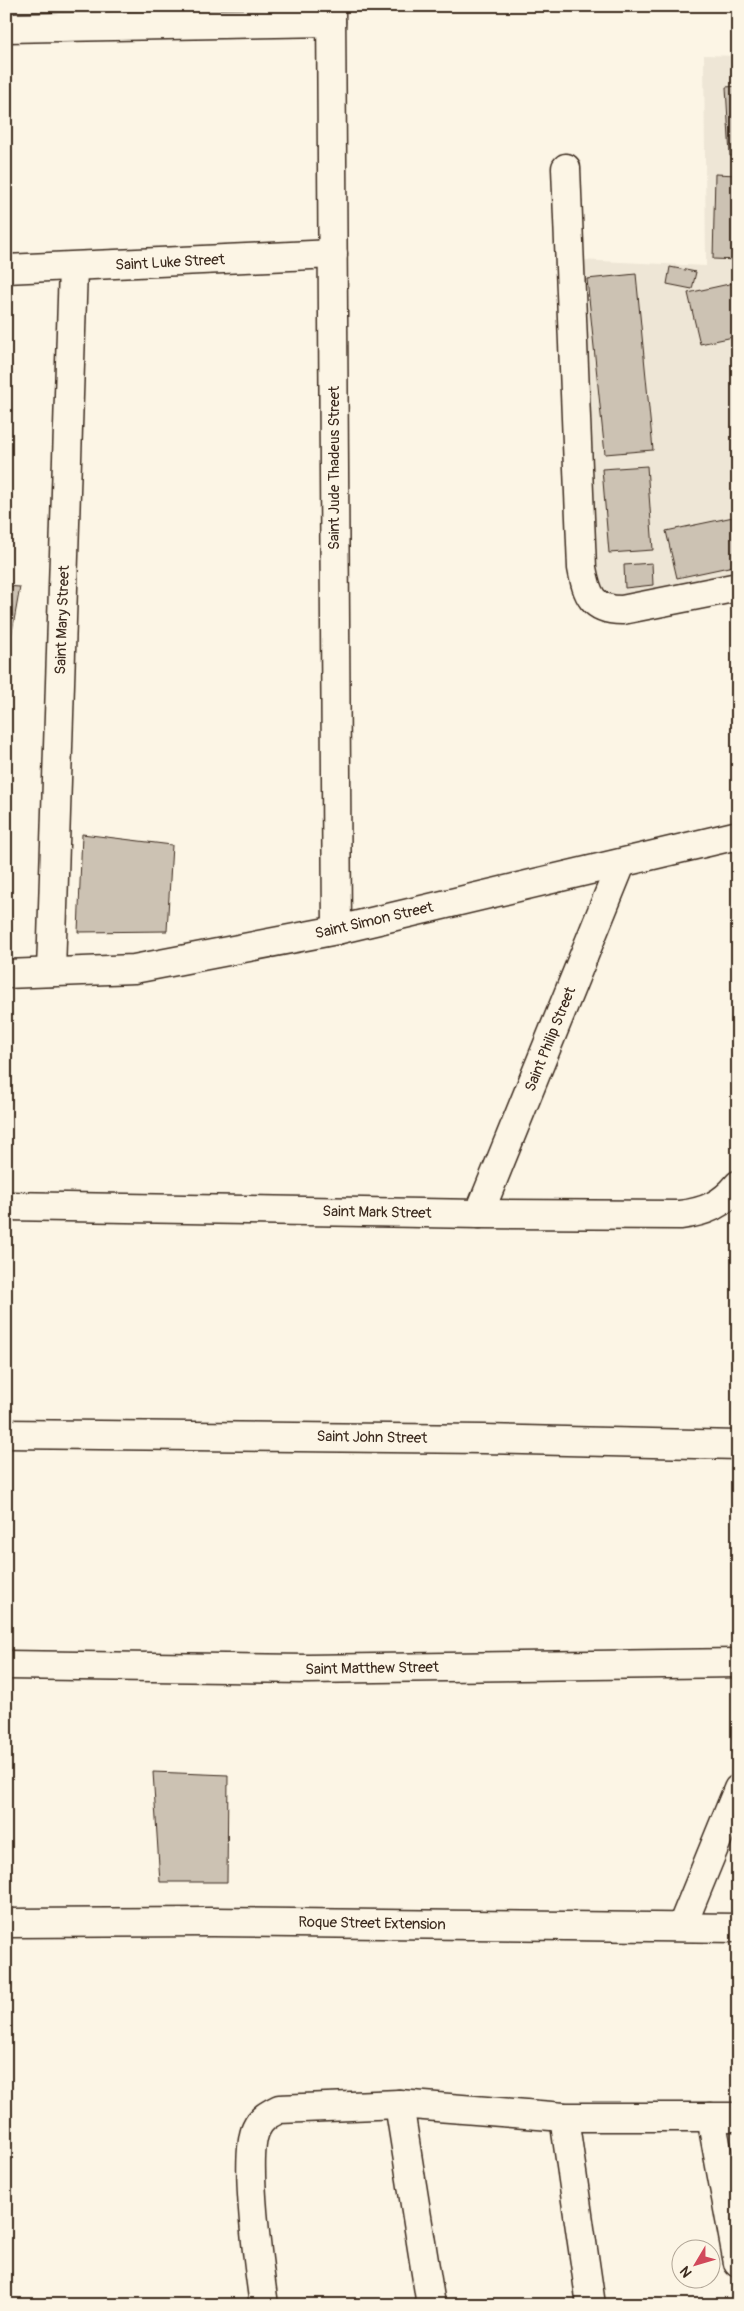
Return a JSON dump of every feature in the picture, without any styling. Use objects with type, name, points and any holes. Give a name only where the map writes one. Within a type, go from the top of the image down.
[{"type":"street","points":[[6,28],[331,14]]},
{"type":"street","name":"Saint Jude Thadeus Street","points":[[331,14],[337,930]]},
{"type":"street","points":[[566,168],[582,568],[589,595],[596,604],[607,610],[622,610],[738,587]]},
{"type":"street","name":"Saint Luke Street","points":[[6,269],[333,254]]},
{"type":"street","name":"Saint Mary Street","points":[[51,972],[73,267]]},
{"type":"street","name":"Saint Simon Street","points":[[6,974],[134,969],[337,930],[738,835]]},
{"type":"street","name":"Saint Philip Street","points":[[479,1214],[621,864]]},
{"type":"street","name":"Saint Mark Street","points":[[6,1206],[479,1214],[680,1215],[702,1212],[721,1203],[738,1185]]},
{"type":"street","name":"Saint John Street","points":[[6,1434],[464,1438],[738,1445]]},
{"type":"street","name":"Saint Matthew Street","points":[[6,1665],[307,1669],[738,1664]]},
{"type":"street","points":[[682,1926],[738,1790]]},
{"type":"street","name":"Roque Street Extension","points":[[6,1923],[212,1922],[738,1928]]},
{"type":"street","points":[[399,2104],[431,2305]]},
{"type":"street","points":[[264,2305],[257,2262],[250,2154],[256,2129],[265,2116],[279,2109],[399,2104],[564,2117],[738,2117]]},
{"type":"street","points":[[564,2117],[591,2305]]},
{"type":"street","points":[[711,2117],[738,2263]]},
{"type":"shaded area","points":[[704,55],[738,56],[738,577],[614,599],[597,579],[592,564],[579,260],[706,266]]},
{"type":"building","points":[[738,86],[738,155],[730,156],[726,87]]},
{"type":"building","points":[[715,174],[738,175],[738,260],[713,259]]},
{"type":"building","points":[[670,267],[696,272],[692,289],[667,284]]},
{"type":"building","points":[[636,274],[653,450],[605,454],[587,279]]},
{"type":"building","points":[[738,282],[738,336],[700,344],[688,293]]},
{"type":"building","points":[[647,466],[653,550],[609,553],[602,469]]},
{"type":"building","points":[[738,516],[738,565],[677,578],[666,531]]},
{"type":"building","points":[[652,563],[653,585],[625,588],[624,565]]},
{"type":"building","points":[[6,586],[20,587],[7,660],[6,660]]},
{"type":"building","points":[[82,834],[172,845],[167,931],[78,932]]},
{"type":"building","points":[[153,1772],[228,1775],[227,1882],[160,1882]]}]
